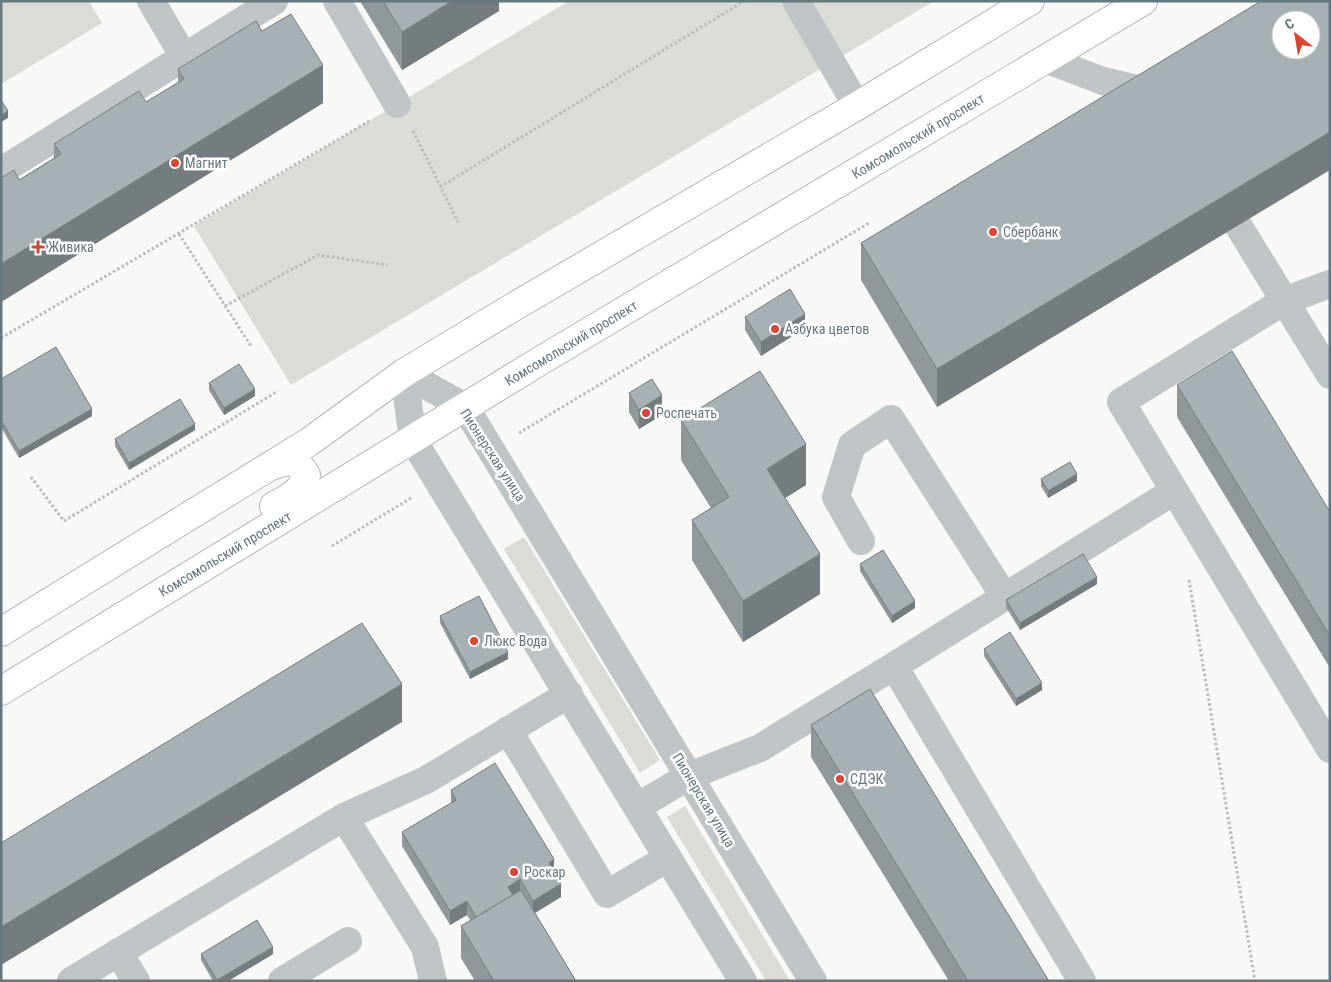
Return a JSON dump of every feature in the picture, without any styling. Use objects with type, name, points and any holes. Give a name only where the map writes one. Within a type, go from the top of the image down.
[{"type":"main road","points":[[1,632],[309,442],[404,373],[857,106],[1030,1]]},
{"type":"main road","name":"Комсомольский проспект","points":[[1,690],[465,407],[1143,1]]},
{"type":"main road","points":[[195,572],[241,526],[295,494],[305,483],[306,474],[299,464],[290,461],[270,466]]},
{"type":"street","points":[[151,1],[184,57]]},
{"type":"street","points":[[1,171],[274,1]]},
{"type":"street","points":[[336,1],[403,115]]},
{"type":"street","points":[[796,1],[857,106]]},
{"type":"street","points":[[1046,60],[1102,81],[1137,89],[1161,99]]},
{"type":"street","points":[[1238,225],[1330,375]]},
{"type":"street","points":[[1330,284],[1284,301],[1121,402],[1330,749]]},
{"type":"street","points":[[404,373],[413,440],[742,981]]},
{"type":"street","name":"Пионерская улица","points":[[404,373],[465,407],[813,981]]},
{"type":"street","points":[[861,541],[836,497],[852,445],[890,419],[1004,596]]},
{"type":"street","points":[[637,807],[689,776],[760,748],[1174,491]]},
{"type":"street","points":[[894,666],[1082,981]]},
{"type":"street","points":[[71,981],[344,817],[426,780],[569,694]]},
{"type":"street","points":[[508,730],[608,894],[668,858]]},
{"type":"street","points":[[344,817],[425,947],[433,981]]},
{"type":"street","points":[[282,981],[348,941]]},
{"type":"street","points":[[118,952],[136,981]]},
{"type":"path","points":[[440,187],[744,1]]},
{"type":"path","points":[[1,338],[179,234],[403,115],[458,222]]},
{"type":"path","points":[[491,450],[869,223]]},
{"type":"path","points":[[179,234],[251,346]]},
{"type":"path","points":[[225,306],[318,255],[388,265]]},
{"type":"path","points":[[31,477],[64,521],[278,391]]},
{"type":"path","points":[[332,546],[439,482]]},
{"type":"path","points":[[1189,579],[1255,981]]},
{"type":"shaded area","points":[[1,1],[89,1],[102,23],[1,84]]},
{"type":"shaded area","points":[[569,1],[934,1],[291,385],[194,226]]},
{"type":"shaded area","points":[[524,537],[660,760],[640,773],[504,549]]},
{"type":"shaded area","points":[[685,806],[790,981],[766,981],[667,817]]},
{"type":"building","points":[[383,1],[452,1],[402,32]]},
{"type":"building","points":[[1261,1],[1330,1],[1330,132],[937,369],[861,243]]},
{"type":"building","points":[[291,14],[323,65],[1,264],[1,178],[14,170],[19,180],[61,154],[54,144],[139,91],[146,102],[184,79],[178,69],[256,21],[262,31]]},
{"type":"building","points":[[1,100],[8,111],[1,115]]},
{"type":"building","points":[[790,289],[805,314],[761,342],[745,317]]},
{"type":"building","points":[[56,347],[92,409],[19,451],[1,420],[1,379]]},
{"type":"building","points":[[1232,351],[1330,512],[1330,636],[1177,385]]},
{"type":"building","points":[[239,364],[255,389],[224,408],[209,383]]},
{"type":"building","points":[[760,371],[806,444],[767,469],[820,554],[743,601],[692,520],[729,497],[681,420]]},
{"type":"building","points":[[652,379],[662,395],[639,410],[629,393]]},
{"type":"building","points":[[180,399],[195,424],[129,463],[115,439]]},
{"type":"building","points":[[1070,462],[1077,474],[1048,491],[1041,479]]},
{"type":"building","points":[[883,550],[915,601],[892,616],[860,564]]},
{"type":"building","points":[[1083,554],[1097,577],[1020,623],[1006,600]]},
{"type":"building","name":"Люкс Вода","points":[[479,596],[508,652],[470,672],[440,616]]},
{"type":"building","points":[[362,623],[402,684],[1,927],[1,843]]},
{"type":"building","points":[[1010,632],[1042,683],[1016,699],[984,649]]},
{"type":"building","points":[[870,689],[1049,981],[968,981],[811,725]]},
{"type":"building","points":[[495,763],[554,859],[549,863],[561,884],[533,901],[520,879],[508,887],[513,895],[476,917],[467,901],[450,911],[402,832],[456,800],[451,790]]},
{"type":"building","points":[[521,890],[576,981],[494,981],[461,926]]},
{"type":"building","points":[[257,920],[273,947],[217,980],[201,954]]},
{"type":"place","name":"Магнит","points":[[175,163]]},
{"type":"place","name":"Сбербанк","points":[[993,232]]},
{"type":"place","name":"Живика","points":[[38,247]]},
{"type":"place","name":"Азбука цветов","points":[[775,329]]},
{"type":"place","name":"Роспечать","points":[[646,413]]},
{"type":"place","name":"Люкс Вода","points":[[474,641]]},
{"type":"place","name":"СДЭК","points":[[840,779]]},
{"type":"place","name":"Роскар","points":[[514,872]]}]
